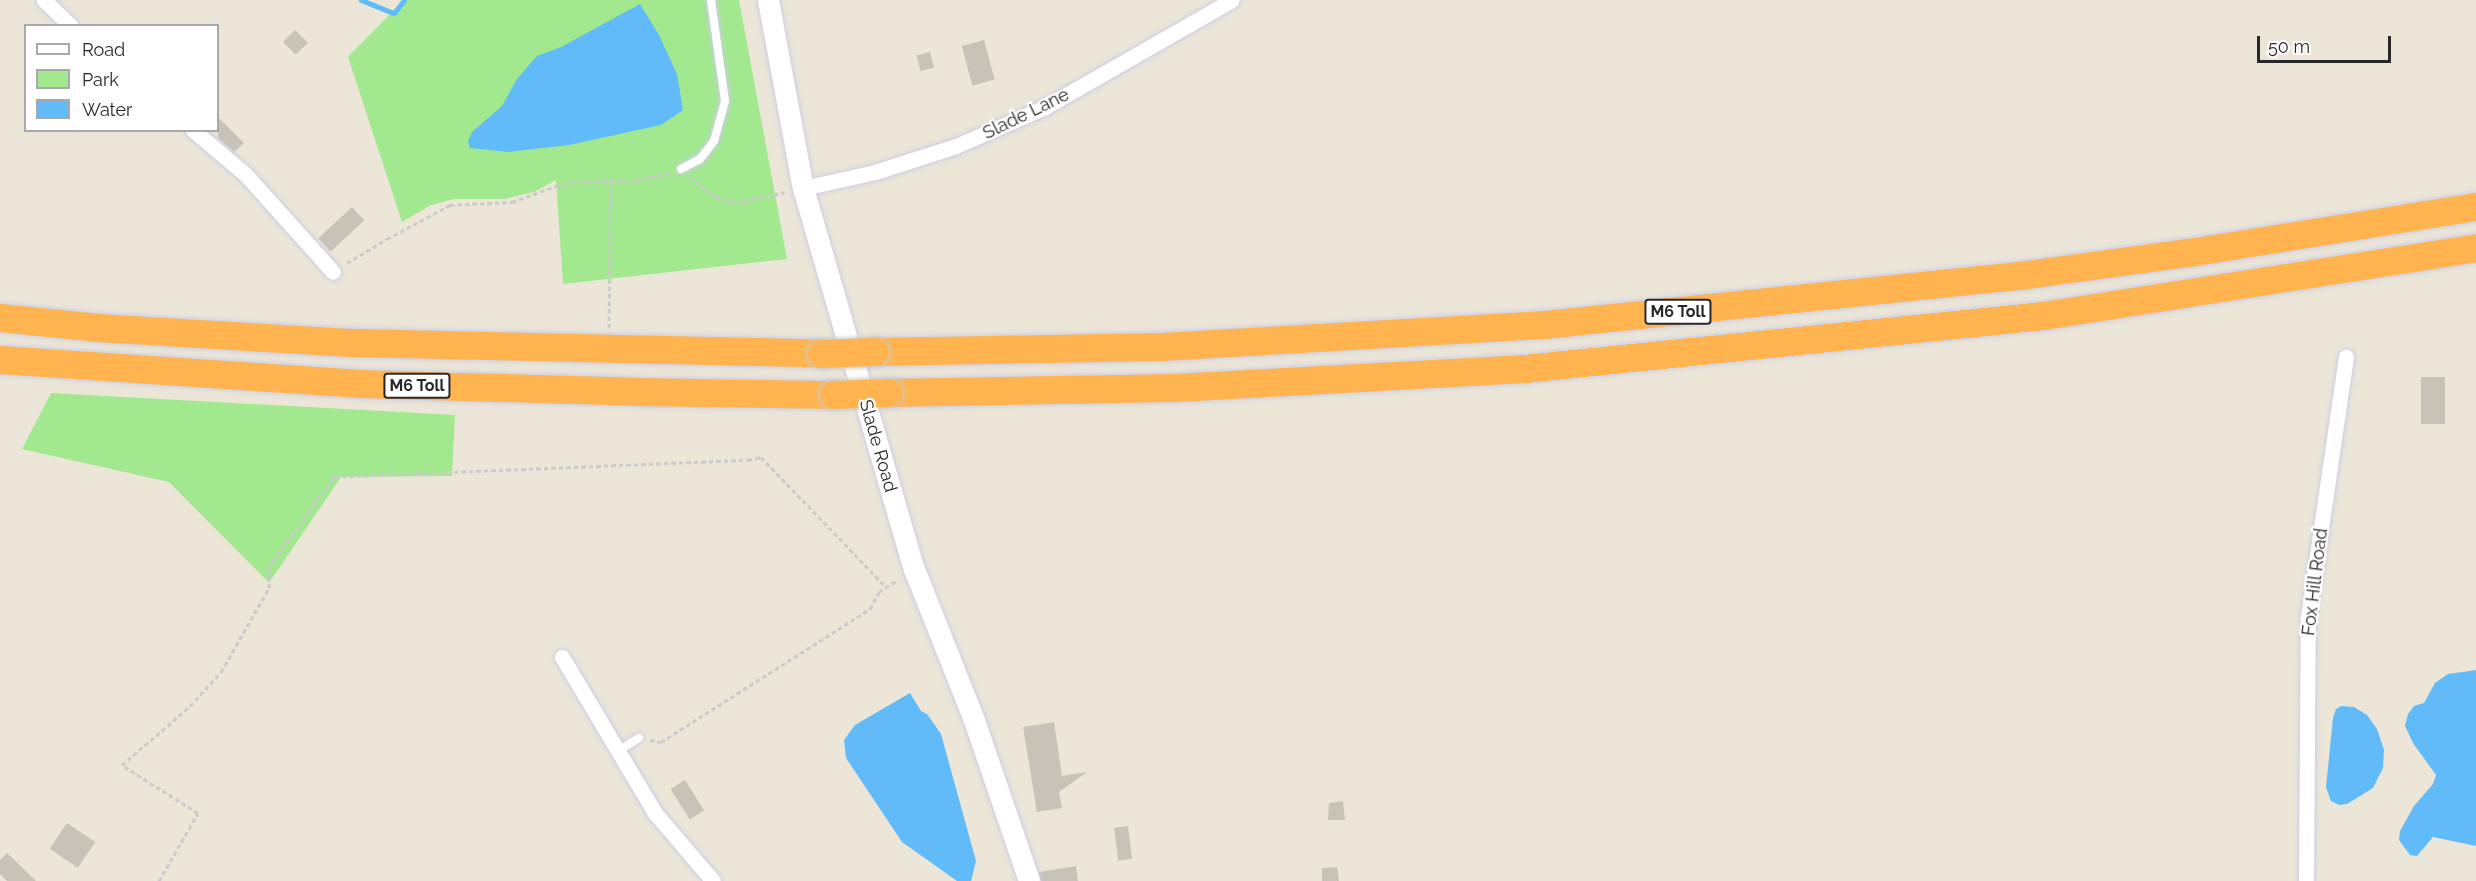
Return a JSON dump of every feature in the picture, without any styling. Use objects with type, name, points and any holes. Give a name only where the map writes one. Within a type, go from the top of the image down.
[{"type":"highway","name":"M6 Toll","points":[[0,318],[98,328],[354,343],[822,354],[1163,347],[1545,325],[2020,276],[2200,251],[2476,207]]},
{"type":"highway","name":"M6 Toll","points":[[0,360],[357,384],[635,392],[834,394],[1176,388],[1525,369],[2044,315],[2476,248]]},
{"type":"main road","name":"Slade Road","points":[[768,0],[803,188],[914,569],[977,730],[1029,881]]},
{"type":"street","points":[[44,0],[69,24]]},
{"type":"street","name":"Slade Lane","points":[[803,188],[875,172],[956,146],[1035,112],[1232,0]]},
{"type":"street","points":[[195,132],[246,175],[333,272]]},
{"type":"street","name":"Fox Hill Road","points":[[2306,881],[2308,616],[2346,357]]},
{"type":"street","points":[[562,657],[655,813],[713,881]]},
{"type":"lane","points":[[681,169],[700,159],[714,141],[725,101],[711,0]]},
{"type":"lane","points":[[618,751],[639,738]]},
{"type":"path","points":[[333,272],[387,238],[450,205],[512,202],[565,184],[657,177],[681,169],[716,197],[736,203],[803,188]]},
{"type":"path","points":[[609,315],[611,182]]},
{"type":"path","points":[[159,881],[198,813],[122,765],[190,706],[221,672],[269,588],[269,567],[334,477],[748,460],[761,457],[886,587]]},
{"type":"path","points":[[639,738],[661,742],[870,609],[879,592]]},
{"type":"green space","points":[[404,0],[739,0],[787,259],[563,284],[556,180],[534,192],[504,199],[454,199],[431,205],[402,222],[348,57]]},
{"type":"green space","points":[[51,393],[455,415],[452,476],[341,477],[269,583],[169,482],[22,449]]},
{"type":"water","points":[[640,4],[659,35],[677,74],[683,110],[661,125],[569,145],[508,152],[470,148],[468,141],[472,132],[502,106],[517,79],[537,56],[561,47]]},
{"type":"water","points":[[2476,670],[2476,846],[2433,837],[2417,856],[2410,855],[2399,840],[2400,831],[2414,806],[2433,784],[2436,775],[2413,743],[2405,726],[2408,714],[2414,706],[2424,703],[2435,683],[2448,674]]},
{"type":"water","points":[[910,693],[921,711],[927,714],[941,734],[976,861],[971,881],[957,881],[902,842],[846,758],[844,740],[855,725]]},
{"type":"water","points":[[2341,706],[2354,707],[2367,715],[2377,729],[2384,750],[2383,768],[2373,788],[2347,804],[2339,805],[2331,801],[2326,787],[2333,718],[2336,709]]},
{"type":"building","points":[[295,30],[308,43],[296,55],[283,42]]},
{"type":"building","points":[[984,40],[995,80],[972,86],[962,46]]},
{"type":"building","points":[[930,52],[934,67],[921,71],[916,56]]},
{"type":"building","points":[[219,118],[244,143],[234,152],[218,138]]},
{"type":"building","points":[[352,207],[364,220],[331,252],[318,238]]},
{"type":"building","points":[[2421,377],[2445,377],[2445,424],[2421,424]]},
{"type":"building","points":[[1054,722],[1062,776],[1087,772],[1059,792],[1062,808],[1037,812],[1023,727]]},
{"type":"building","points":[[685,780],[704,811],[690,820],[671,789]]},
{"type":"building","points":[[1343,801],[1345,820],[1328,820],[1329,803]]},
{"type":"building","points":[[67,823],[95,842],[78,868],[50,849]]},
{"type":"building","points":[[1128,826],[1132,859],[1118,860],[1114,828]]},
{"type":"building","points":[[7,853],[36,881],[7,881],[0,874],[0,860]]},
{"type":"building","points":[[1076,866],[1078,881],[1041,881],[1039,872]]},
{"type":"building","points":[[1337,867],[1339,881],[1322,881],[1322,868]]},
{"type":"waterway","points":[[361,0],[394,13],[404,0]]}]
